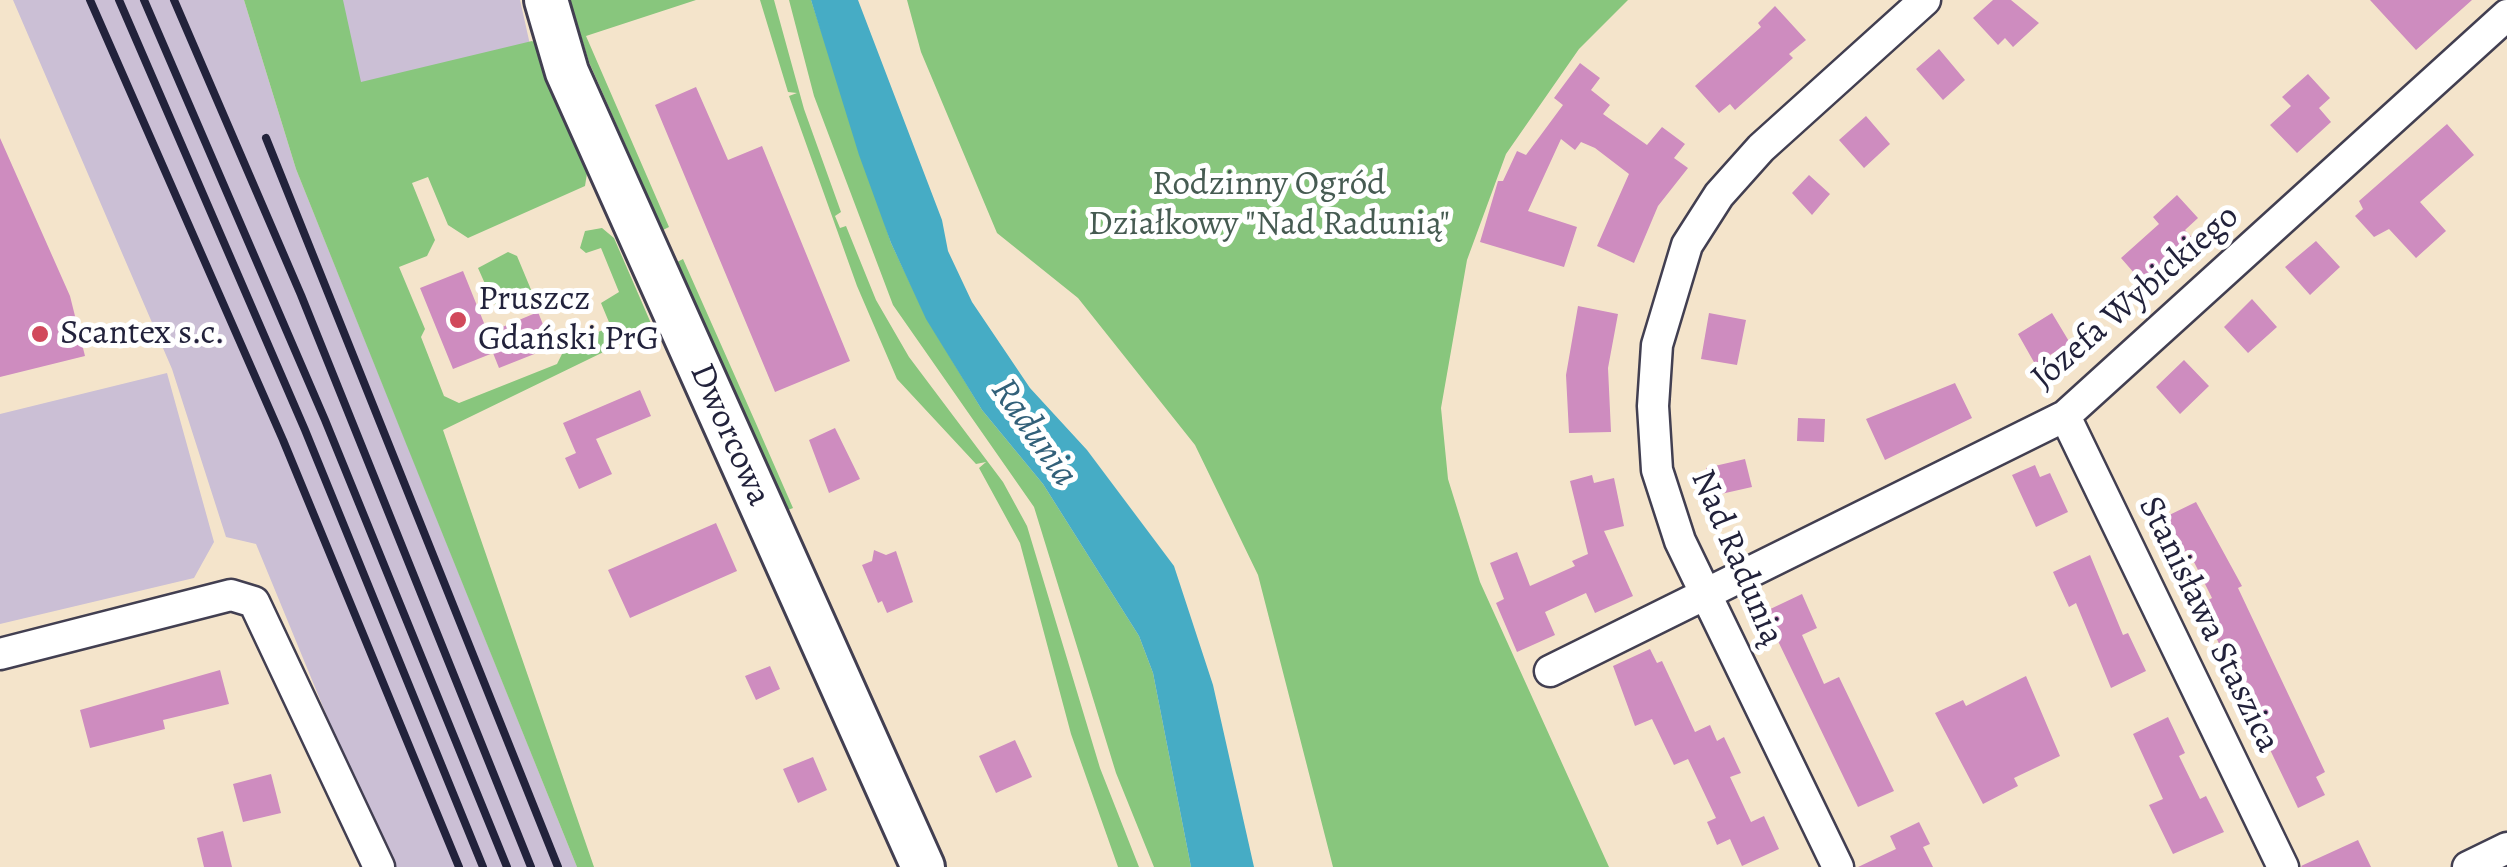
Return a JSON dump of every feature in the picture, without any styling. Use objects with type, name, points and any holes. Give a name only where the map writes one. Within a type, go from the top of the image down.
[{"type":"street","name":"Dworcowa","points":[[546,0],[558,47],[605,158],[923,867]]},
{"type":"street","name":"Nad Radunią","points":[[1838,867],[1680,541],[1657,470],[1653,406],[1657,345],[1688,245],[1720,195],[1761,148],[1926,0]]},
{"type":"street","name":"Józefa Wybickiego","points":[[1550,671],[2065,416],[2507,15]]},
{"type":"street","name":"Stanisława Staszica","points":[[2065,416],[2283,867]]},
{"type":"street","points":[[0,654],[231,595],[254,602],[379,867]]},
{"type":"street","points":[[2468,867],[2507,848]]},
{"type":"shaded area","points":[[13,0],[244,0],[296,169],[577,867],[389,867],[256,544],[226,537],[172,369]]},
{"type":"shaded area","points":[[327,0],[520,0],[533,58],[352,116]]},
{"type":"shaded area","points":[[167,373],[214,542],[194,578],[0,624],[0,414]]},
{"type":"green space","points":[[244,0],[343,0],[361,82],[532,41],[544,48],[588,167],[585,186],[468,238],[448,225],[428,177],[412,183],[435,240],[427,256],[399,267],[425,329],[421,337],[444,396],[459,403],[557,364],[567,344],[611,327],[601,303],[619,292],[601,248],[586,253],[580,248],[585,231],[602,228],[614,238],[653,328],[443,430],[594,867],[577,867],[407,446],[296,169]]},
{"type":"green space","points":[[570,0],[696,0],[586,36],[669,227],[663,230],[589,62]]},
{"type":"green space","points":[[760,0],[774,0],[804,109],[841,212],[835,216],[840,228],[846,226],[876,300],[909,357],[1003,482],[1027,526],[1100,768],[1139,867],[1118,867],[1071,734],[1020,543],[979,468],[986,462],[976,464],[897,379],[857,286],[789,96],[797,93],[788,92]]},
{"type":"green space","points":[[789,0],[811,0],[891,243],[927,319],[982,410],[1043,484],[1139,636],[1153,673],[1191,867],[1154,867],[1116,773],[1034,507],[893,305],[814,96]]},
{"type":"green space","name":"Rodzinny Ogród Działkowy \"Nad Radunią\"","points":[[907,0],[1628,0],[1579,49],[1506,154],[1467,260],[1441,408],[1448,479],[1480,582],[1609,867],[1333,867],[1258,575],[1195,445],[1078,298],[997,233],[921,52]]},
{"type":"green space","points":[[508,252],[517,256],[532,292],[526,303],[510,308],[494,304],[478,268]]},
{"type":"green space","points":[[683,259],[793,508],[788,510],[698,310],[677,262]]},
{"type":"water","name":"Radunia","points":[[811,0],[858,0],[942,220],[948,251],[972,302],[1030,388],[1087,450],[1174,566],[1213,685],[1254,867],[1191,867],[1153,673],[1139,636],[1043,484],[982,410],[926,319],[891,243],[859,155]]},
{"type":"building","points":[[1993,0],[2011,0],[2039,23],[2013,47],[2005,38],[1998,45],[1973,18]]},
{"type":"building","points":[[2370,0],[2472,0],[2416,50]]},
{"type":"building","points":[[1775,6],[1806,40],[1789,54],[1793,58],[1735,110],[1730,104],[1719,113],[1695,86],[1761,27],[1758,23]]},
{"type":"building","points":[[1939,49],[1965,80],[1943,100],[1916,69]]},
{"type":"building","points":[[1580,63],[1600,78],[1591,90],[1610,105],[1603,114],[1647,145],[1662,127],[1685,144],[1674,158],[1688,168],[1658,206],[1634,263],[1597,246],[1629,174],[1595,148],[1581,142],[1575,150],[1561,139],[1528,211],[1577,227],[1564,267],[1480,242],[1498,181],[1503,181],[1517,151],[1526,155],[1563,105],[1554,98]]},
{"type":"building","points":[[2308,74],[2330,98],[2319,108],[2331,122],[2297,153],[2270,125],[2291,106],[2282,97]]},
{"type":"building","points":[[696,87],[728,160],[762,146],[850,361],[775,392],[655,105]]},
{"type":"building","points":[[1866,116],[1890,144],[1864,168],[1839,140]]},
{"type":"building","points":[[2447,124],[2474,155],[2420,202],[2446,231],[2416,258],[2389,229],[2374,237],[2355,216],[2363,209],[2359,201]]},
{"type":"building","points":[[0,138],[70,296],[85,356],[0,377]]},
{"type":"building","points":[[1809,175],[1830,194],[1812,215],[1792,193]]},
{"type":"building","points":[[2177,195],[2198,218],[2185,230],[2198,244],[2148,289],[2121,258],[2159,224],[2153,217]]},
{"type":"building","points":[[2316,241],[2340,267],[2310,295],[2285,267]]},
{"type":"building","name":"Pruszcz Gdański PrG","points":[[463,271],[488,333],[538,312],[552,347],[499,368],[493,353],[453,369],[420,288]]},
{"type":"building","points":[[2252,299],[2277,327],[2248,353],[2224,327]]},
{"type":"building","points":[[1578,306],[1618,314],[1608,368],[1611,432],[1569,433],[1566,375]]},
{"type":"building","points":[[1709,313],[1746,320],[1737,365],[1701,359]]},
{"type":"building","points":[[2052,313],[2070,343],[2035,364],[2018,334]]},
{"type":"building","points":[[2184,360],[2209,386],[2180,414],[2156,387]]},
{"type":"building","points":[[1955,383],[1972,418],[1885,460],[1866,419]]},
{"type":"building","points":[[640,390],[651,416],[596,439],[612,474],[579,489],[565,458],[576,453],[563,423]]},
{"type":"building","points":[[1798,418],[1825,419],[1824,442],[1797,441]]},
{"type":"building","points":[[835,428],[860,479],[829,493],[809,440]]},
{"type":"building","points":[[1745,459],[1752,487],[1712,496],[1706,468]]},
{"type":"building","points":[[2035,465],[2040,477],[2050,473],[2068,512],[2036,527],[2012,475]]},
{"type":"building","points":[[1592,475],[1594,483],[1614,478],[1624,526],[1604,531],[1633,596],[1595,613],[1586,593],[1545,612],[1555,635],[1517,652],[1496,603],[1504,599],[1490,563],[1517,552],[1530,586],[1575,566],[1572,561],[1588,554],[1570,481]]},
{"type":"building","points":[[2196,502],[2242,586],[2238,588],[2325,772],[2316,777],[2325,795],[2298,808],[2200,604],[2212,598],[2188,550],[2176,556],[2159,520]]},
{"type":"building","points":[[716,523],[737,571],[630,618],[608,570]]},
{"type":"building","points":[[874,550],[886,555],[896,551],[913,602],[887,613],[882,601],[878,603],[862,565],[872,561]]},
{"type":"building","points":[[2090,555],[2123,635],[2128,633],[2146,671],[2111,688],[2076,603],[2069,607],[2053,572]]},
{"type":"building","points":[[1802,594],[1817,628],[1802,635],[1824,684],[1839,677],[1894,791],[1858,807],[1764,612]]},
{"type":"building","points":[[1650,649],[1657,663],[1662,661],[1695,732],[1710,725],[1717,741],[1724,737],[1741,773],[1730,777],[1751,822],[1764,816],[1779,849],[1742,866],[1730,839],[1717,845],[1707,822],[1716,818],[1688,759],[1674,765],[1652,719],[1635,726],[1613,666]]},
{"type":"building","points":[[770,666],[780,689],[756,700],[745,676]]},
{"type":"building","points":[[220,670],[229,704],[163,720],[165,729],[90,748],[80,710]]},
{"type":"building","points":[[2026,676],[2060,756],[2014,778],[2018,786],[1983,804],[1935,713],[1963,700],[1966,706]]},
{"type":"building","points":[[2168,717],[2185,753],[2179,756],[2200,799],[2206,796],[2224,832],[2173,854],[2149,805],[2163,799],[2133,734]]},
{"type":"building","points":[[1015,740],[1032,777],[996,793],[979,756]]},
{"type":"building","points":[[813,757],[827,790],[798,803],[783,769]]},
{"type":"building","points":[[271,774],[281,813],[243,822],[233,784]]},
{"type":"building","points":[[1919,822],[1930,844],[1923,847],[1933,867],[1858,867],[1896,849],[1890,836]]},
{"type":"building","points":[[223,831],[232,867],[204,867],[197,838]]},
{"type":"building","points":[[2358,840],[2371,867],[2301,866]]},
{"type":"railway","points":[[90,0],[283,440],[459,867]]},
{"type":"railway","points":[[119,0],[305,430],[483,867]]},
{"type":"railway","points":[[144,0],[325,420],[507,867]]},
{"type":"railway","points":[[174,0],[301,295],[531,867]]},
{"type":"railway","points":[[266,138],[558,867]]},
{"type":"place","name":"Pruszcz Gdański PrG","points":[[458,320]]},
{"type":"place","name":"Scantex s.c.","points":[[40,334]]}]
